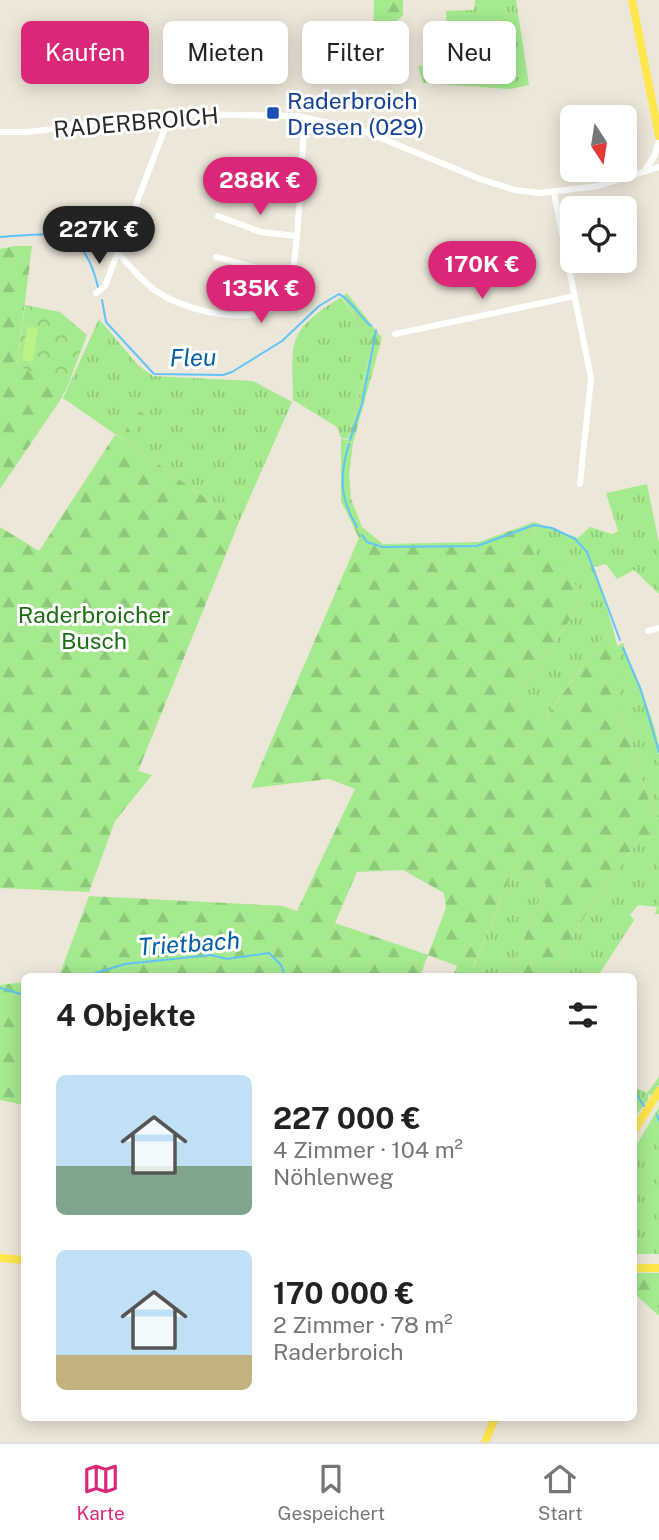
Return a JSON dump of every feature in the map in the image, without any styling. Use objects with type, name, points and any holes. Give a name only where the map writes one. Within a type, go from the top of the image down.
[{"type":"main road","points":[[632,0],[659,136]]},
{"type":"main road","points":[[637,1126],[659,1091]]},
{"type":"main road","points":[[0,1258],[21,1260]]},
{"type":"main road","points":[[637,1268],[659,1268]]},
{"type":"main road","points":[[485,1442],[494,1421]]},
{"type":"street","name":"RADERBROICH","points":[[0,132],[28,132],[170,115],[219,113],[306,118],[365,131],[507,188],[554,193],[604,185],[659,167]]},
{"type":"street","points":[[96,293],[105,286],[170,115]]},
{"type":"street","points":[[118,253],[161,295],[229,317],[245,317],[279,303],[286,294],[296,236],[306,118]]},
{"type":"street","points":[[642,173],[654,157],[659,141]]},
{"type":"street","points":[[249,162],[301,170]]},
{"type":"street","points":[[554,193],[592,391],[580,484]]},
{"type":"street","points":[[218,216],[261,232],[296,236]]},
{"type":"street","points":[[216,257],[290,277]]},
{"type":"street","points":[[395,334],[575,296]]},
{"type":"street","points":[[648,631],[659,628]]},
{"type":"green space","points":[[374,0],[403,0],[403,15],[397,21],[374,21]]},
{"type":"green space","points":[[475,0],[516,0],[529,85],[511,89],[438,84],[516,84],[516,21],[446,21],[446,11],[474,10]]},
{"type":"green space","points":[[418,66],[423,66],[423,83]]},
{"type":"green space","points":[[32,246],[17,365],[68,385],[0,489],[0,249]]},
{"type":"green space","points":[[347,293],[382,338],[353,443],[349,475],[351,499],[362,527],[383,544],[479,542],[534,522],[536,555],[551,557],[586,596],[515,700],[546,717],[612,625],[619,653],[619,711],[653,812],[659,811],[659,837],[640,838],[591,906],[551,973],[510,973],[546,884],[514,868],[473,967],[489,973],[454,973],[457,966],[428,955],[421,973],[60,973],[89,896],[283,906],[297,911],[355,789],[329,779],[251,788],[359,538],[341,501],[341,439],[348,440],[372,344],[342,297]],"holes":[[[403,870],[444,893],[446,908],[428,955],[335,923],[357,872]]]},
{"type":"green space","points":[[341,297],[372,343],[348,439],[341,438],[337,427],[293,400],[292,364],[296,339],[310,319]]},
{"type":"green space","points":[[25,305],[60,312],[87,335],[68,385],[17,366]]},
{"type":"green space","points":[[99,319],[138,365],[153,376],[253,381],[292,402],[239,522],[131,445],[143,414],[135,411],[122,439],[63,398]]},
{"type":"green space","points":[[27,327],[38,328],[33,362],[22,360]]},
{"type":"green space","name":"Raderbroicher Busch","points":[[135,410],[144,414],[131,445],[239,522],[138,771],[152,775],[115,821],[89,892],[0,888],[0,527],[39,551],[115,435],[122,439]]},
{"type":"green space","points":[[647,484],[659,543],[659,594],[634,570],[617,579],[606,564],[594,567],[612,625],[545,718],[515,700],[586,596],[536,555],[534,522],[578,538],[590,527],[612,534],[618,531],[606,493]]},
{"type":"green space","points":[[623,643],[652,719],[659,746],[659,811],[653,812],[619,711],[618,646]]},
{"type":"green space","points":[[659,837],[659,914],[655,914],[657,907],[638,905],[630,915],[634,920],[600,973],[551,973],[591,906],[640,838]]},
{"type":"green space","points":[[514,868],[546,884],[510,973],[488,973],[473,968]]},
{"type":"green space","points":[[21,982],[21,1104],[0,1100],[0,985]]},
{"type":"green space","points":[[659,1077],[659,1085],[652,1095],[648,1094],[648,1100],[637,1114],[637,1088],[647,1093]]},
{"type":"green space","points":[[659,1107],[659,1254],[637,1254],[637,1144]]},
{"type":"green space","points":[[637,1273],[659,1273],[659,1316],[637,1296]]},
{"type":"waterway","name":"Fleu","points":[[0,237],[64,237],[84,252],[98,287]]},
{"type":"waterway","name":"Fleu","points":[[102,300],[106,322],[154,374],[223,375],[232,372],[282,341],[319,306],[339,294],[371,326]]},
{"type":"waterway","name":"Fleu","points":[[350,440],[362,404],[376,330]]},
{"type":"waterway","name":"Fleu","points":[[349,444],[343,487],[347,507],[357,527]]},
{"type":"waterway","name":"Fleu","points":[[362,535],[367,542],[382,547],[477,546],[534,525],[552,528],[575,539],[587,552],[620,640]]},
{"type":"waterway","name":"Fleu","points":[[623,648],[641,690],[659,752]]},
{"type":"waterway","name":"Trietbach","points":[[96,973],[125,964],[211,955],[227,959],[269,953],[281,965],[284,973]]},
{"type":"waterway","name":"Trietbach","points":[[0,988],[21,994]]},
{"type":"waterway","name":"Trietbach","points":[[637,1096],[644,1106]]},
{"type":"waterway","name":"Trietbach","points":[[657,1115],[659,1121]]},
{"type":"place","name":"Raderbroich Dresen (029)","points":[[273,113]]}]
